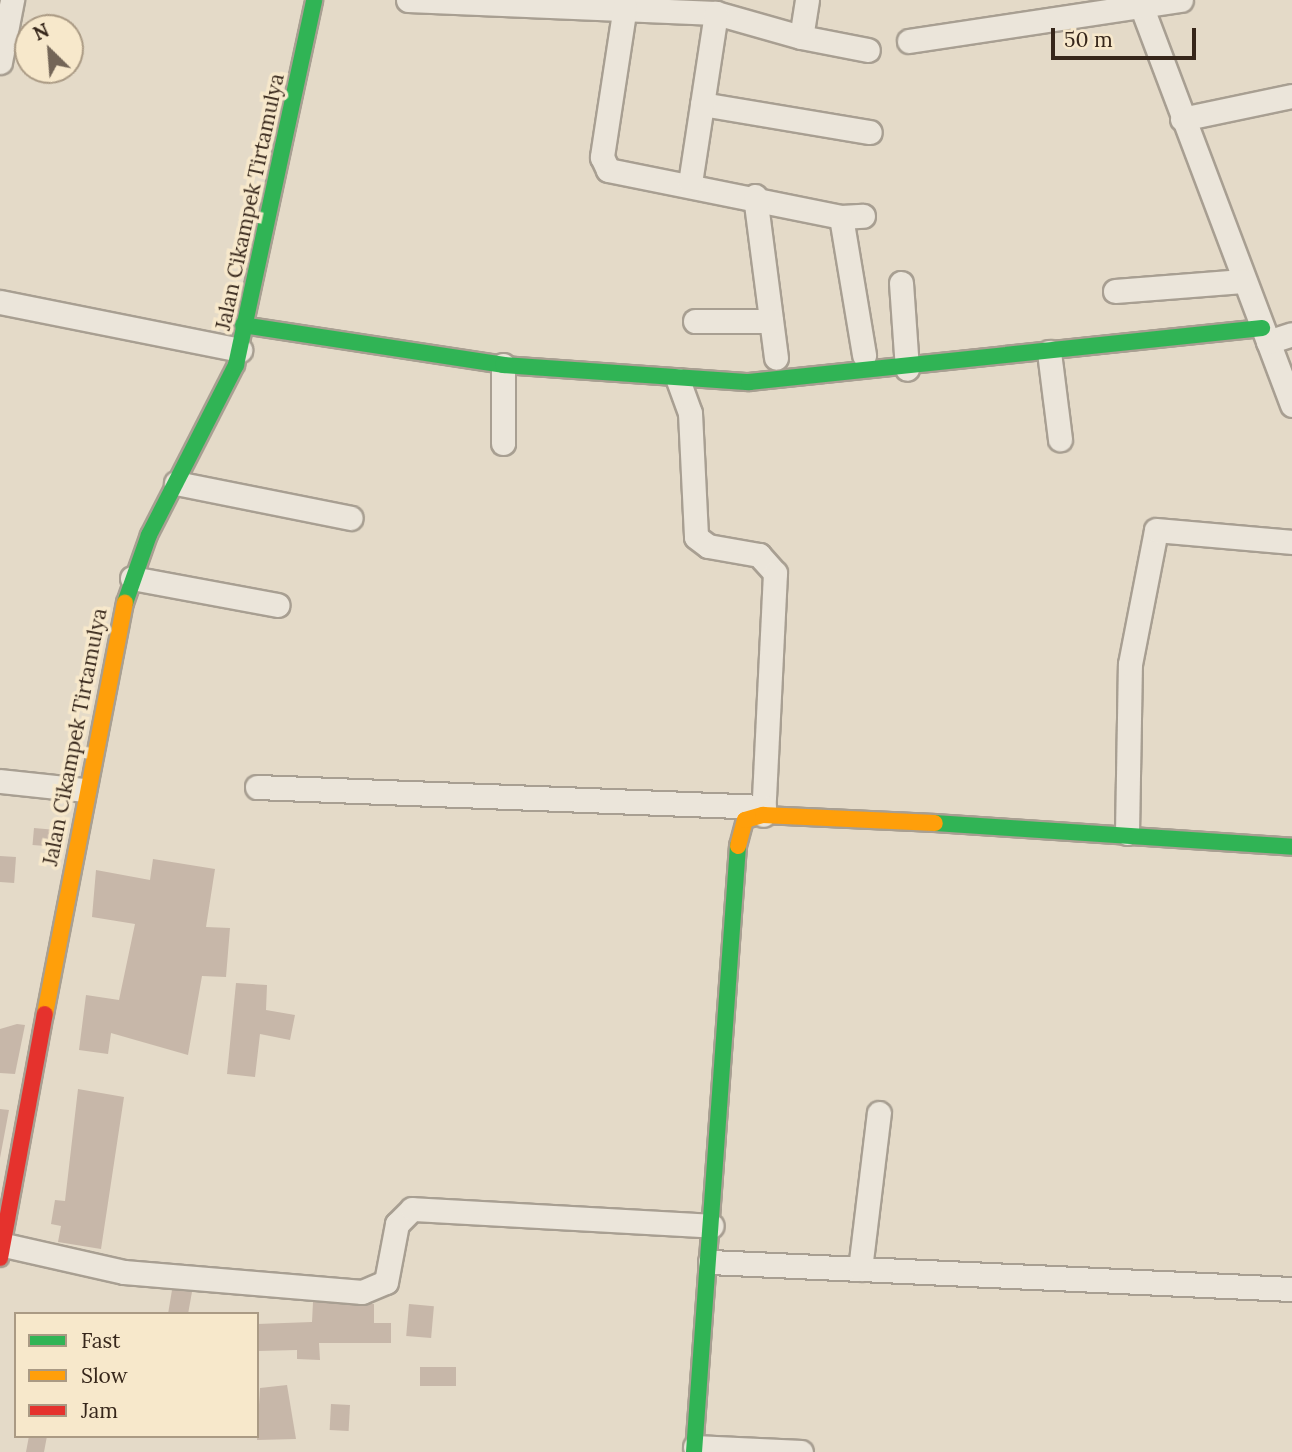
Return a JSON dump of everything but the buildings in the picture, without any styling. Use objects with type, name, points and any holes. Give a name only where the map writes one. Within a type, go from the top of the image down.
[{"type":"street","points":[[0,62],[12,0]]},
{"type":"street","name":"Jalan Cikampek Tirtamulya","points":[[1,1248],[84,790],[132,578],[176,483],[228,386],[240,350],[243,325],[314,0]]},
{"type":"street","points":[[408,0],[466,7],[625,6],[716,13],[801,37],[868,50]]},
{"type":"street","points":[[801,37],[807,0]]},
{"type":"street","points":[[909,41],[1140,4],[1181,0]]},
{"type":"street","points":[[1140,4],[1292,405]]},
{"type":"street","points":[[625,6],[603,164],[852,216],[864,355]]},
{"type":"street","points":[[690,183],[716,13]]},
{"type":"street","points":[[1182,119],[1292,96]]},
{"type":"street","points":[[702,104],[870,132]]},
{"type":"street","points":[[754,196],[776,358]]},
{"type":"street","points":[[1115,291],[1243,281]]},
{"type":"street","points":[[901,284],[907,369]]},
{"type":"street","points":[[0,302],[240,350]]},
{"type":"street","points":[[695,321],[771,321]]},
{"type":"street","points":[[243,325],[503,365],[678,380],[749,383],[907,369],[1049,352],[1292,334]]},
{"type":"street","points":[[1049,352],[1060,439]]},
{"type":"street","points":[[503,365],[503,443]]},
{"type":"street","points":[[678,380],[691,413],[696,537],[708,546],[759,555],[775,573],[763,811]]},
{"type":"street","points":[[176,483],[351,518]]},
{"type":"street","points":[[1127,833],[1130,664],[1156,530],[1292,542]]},
{"type":"street","points":[[132,578],[278,605]]},
{"type":"street","points":[[0,781],[84,790]]},
{"type":"street","points":[[257,787],[763,811],[1127,833],[1292,848]]},
{"type":"street","points":[[763,811],[739,829],[695,1450],[801,1452]]},
{"type":"street","points":[[860,1269],[879,1112]]},
{"type":"street","points":[[1,1248],[135,1274],[362,1292],[386,1282],[397,1224],[412,1209],[712,1226]]},
{"type":"street","points":[[710,1262],[1292,1289]]},
{"type":"traffic: fast","points":[[125,603],[149,535],[236,365],[314,0]]},
{"type":"traffic: fast","points":[[243,325],[503,365],[749,382],[1262,328]]},
{"type":"traffic: fast","points":[[935,823],[1292,847]]},
{"type":"traffic: fast","points":[[694,1452],[738,846]]},
{"type":"traffic: slow","points":[[45,1014],[125,603]]},
{"type":"traffic: slow","points":[[738,846],[745,820],[763,815],[935,823]]},
{"type":"traffic: jam","points":[[0,1258],[45,1014]]}]
